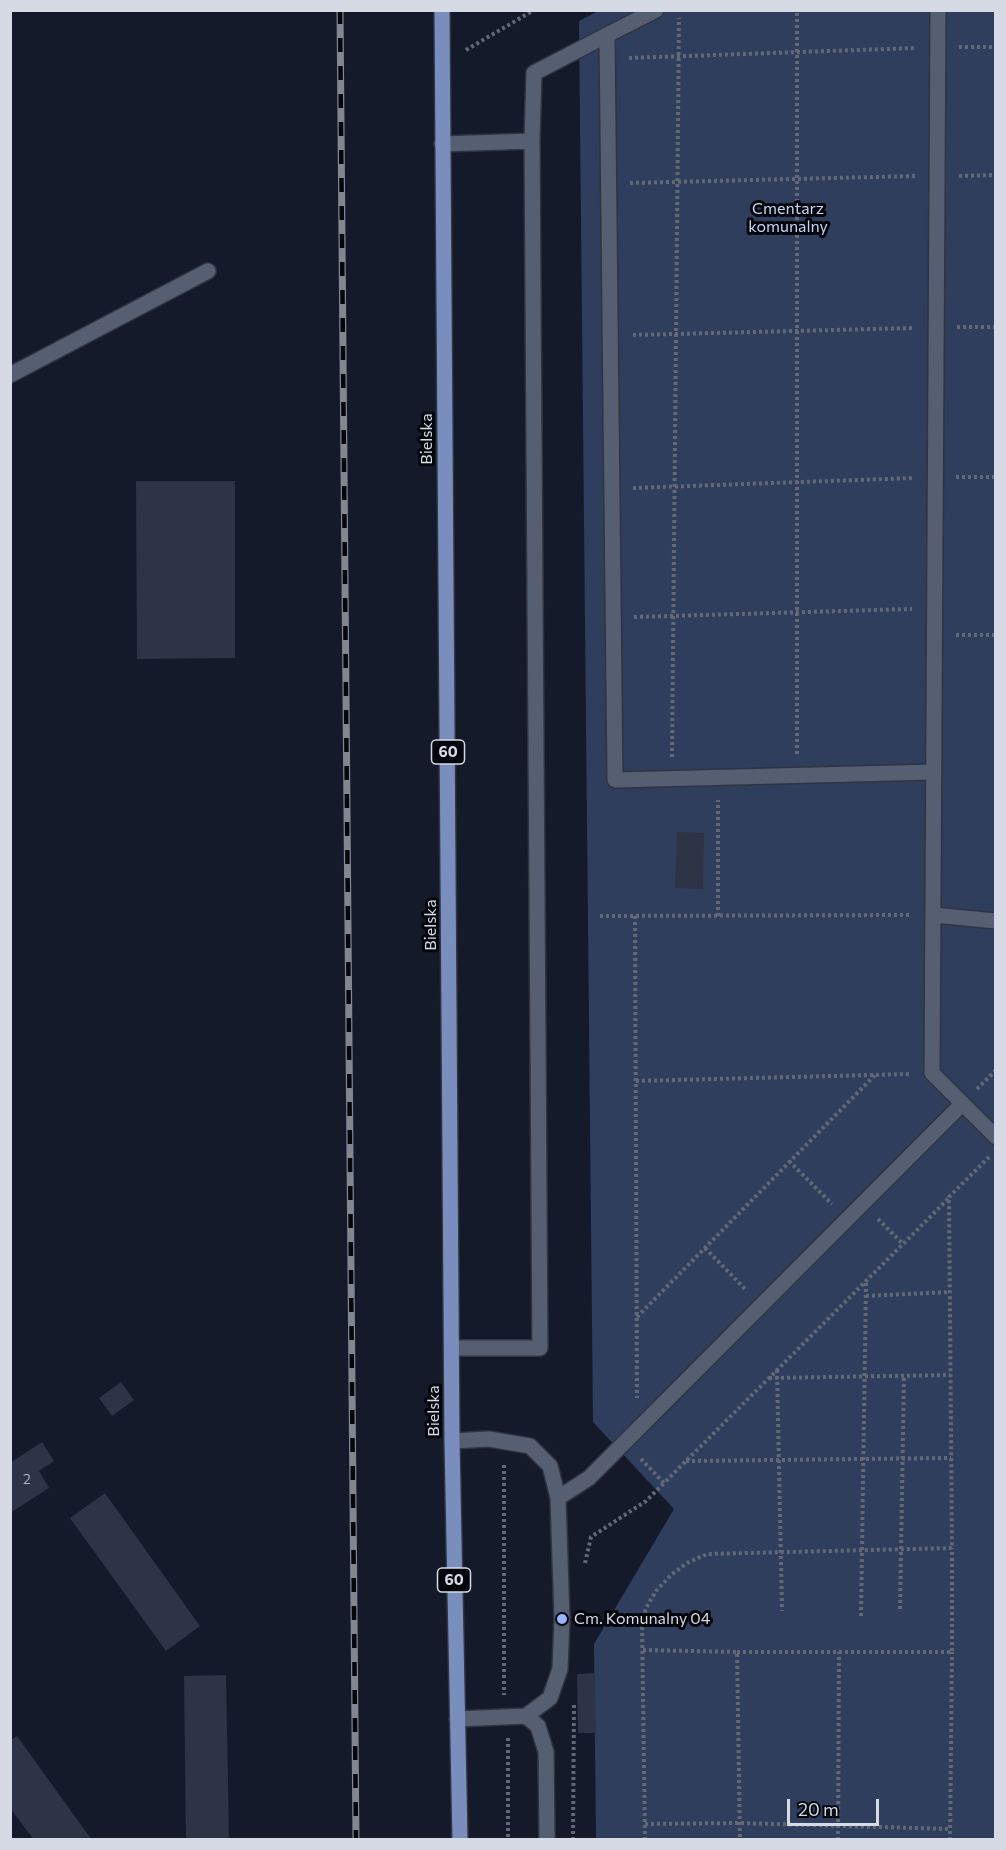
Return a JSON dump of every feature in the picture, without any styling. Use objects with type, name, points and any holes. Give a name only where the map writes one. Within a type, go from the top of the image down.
[{"type":"main road","name":"Bielska","points":[[442,10],[452,1441],[460,1839]]},
{"type":"lane","points":[[453,1348],[540,1348],[532,141],[534,73],[656,10]]},
{"type":"lane","points":[[938,10],[932,1073],[996,1137]]},
{"type":"lane","points":[[608,36],[609,336],[615,780],[934,772]]},
{"type":"lane","points":[[442,144],[532,141]]},
{"type":"lane","points":[[10,375],[208,271]]},
{"type":"lane","points":[[933,915],[996,921]]},
{"type":"lane","points":[[558,1498],[589,1478],[962,1104]]},
{"type":"lane","points":[[452,1441],[505,1440],[530,1446],[550,1466],[558,1498],[562,1619],[560,1669],[550,1698],[526,1716],[457,1719]]},
{"type":"lane","points":[[526,1716],[538,1726],[546,1752],[547,1839]]},
{"type":"path","points":[[442,64],[534,10]]},
{"type":"path","points":[[671,779],[679,10]]},
{"type":"path","points":[[797,10],[797,776]]},
{"type":"path","points":[[607,59],[996,47]]},
{"type":"path","points":[[608,184],[996,175]]},
{"type":"path","points":[[609,336],[996,327]]},
{"type":"path","points":[[611,489],[935,477],[996,477]]},
{"type":"path","points":[[613,618],[935,608]]},
{"type":"path","points":[[935,636],[996,635]]},
{"type":"path","points":[[717,916],[718,778]]},
{"type":"path","points":[[600,916],[933,915]]},
{"type":"path","points":[[635,916],[637,1406],[646,1419]]},
{"type":"path","points":[[636,1081],[932,1073]]},
{"type":"path","points":[[636,1317],[874,1075]]},
{"type":"path","points":[[584,1566],[591,1537],[646,1501],[996,1150]]},
{"type":"path","points":[[789,1161],[847,1219]]},
{"type":"path","points":[[949,1197],[952,1548],[950,1839]]},
{"type":"path","points":[[863,1203],[903,1244]]},
{"type":"path","points":[[705,1248],[761,1305]]},
{"type":"path","points":[[861,1617],[866,1281]]},
{"type":"path","points":[[866,1296],[950,1292]]},
{"type":"path","points":[[777,1370],[782,1611]]},
{"type":"path","points":[[769,1378],[950,1375]]},
{"type":"path","points":[[900,1609],[903,1549],[904,1376]]},
{"type":"path","points":[[505,1440],[503,1628],[508,1839]]},
{"type":"path","points":[[624,1442],[664,1483]]},
{"type":"path","points":[[686,1461],[951,1458]]},
{"type":"path","points":[[645,1839],[642,1622],[646,1608],[656,1591],[687,1563],[707,1554],[952,1548]]},
{"type":"path","points":[[643,1650],[952,1652]]},
{"type":"path","points":[[737,1652],[740,1839]]},
{"type":"path","points":[[838,1839],[839,1652]]},
{"type":"path","points":[[573,1839],[575,1692]]},
{"type":"path","points":[[645,1824],[740,1823],[950,1829]]},
{"type":"green space","name":"Cmentarz komunalny","points":[[600,10],[995,11],[995,1839],[596,1839],[594,1644],[674,1509],[593,1422],[579,21]]},
{"type":"building","points":[[136,481],[235,481],[235,658],[137,659]]},
{"type":"building","points":[[677,832],[704,833],[703,889],[675,888]]},
{"type":"building","points":[[121,1382],[134,1400],[112,1416],[99,1398]]},
{"type":"building","points":[[42,1442],[54,1461],[39,1471],[49,1488],[10,1513],[10,1463]]},
{"type":"building","points":[[105,1493],[200,1626],[166,1651],[70,1518]]},
{"type":"building","points":[[595,1673],[596,1733],[578,1733],[577,1674]]},
{"type":"building","points":[[226,1675],[229,1840],[186,1840],[184,1676]]},
{"type":"building","points":[[17,1736],[92,1840],[34,1840],[10,1808],[10,1741]]},
{"type":"railway","points":[[340,10],[356,1840]]},
{"type":"place","name":"Cm. Komunalny 04","points":[[562,1619]]}]
